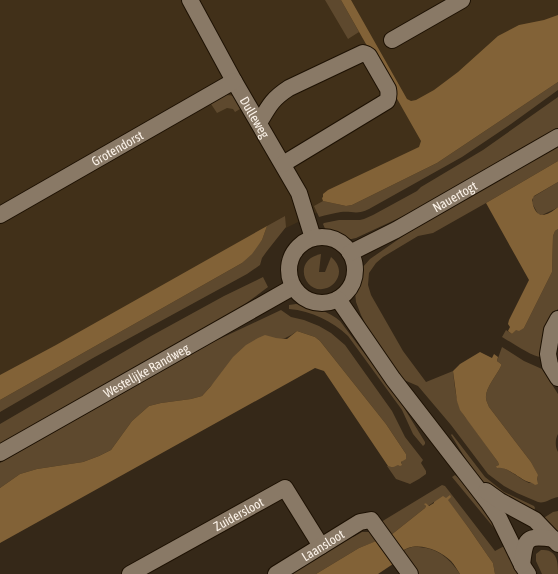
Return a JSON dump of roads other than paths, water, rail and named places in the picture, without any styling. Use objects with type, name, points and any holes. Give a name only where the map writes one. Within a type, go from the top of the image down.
[{"type":"street","name":"Dulleweg","points":[[190,0],[234,81],[299,193],[313,238]]},
{"type":"street","points":[[392,40],[462,0]]},
{"type":"street","points":[[259,123],[278,95],[289,88],[363,53],[369,56],[388,89],[389,97],[387,101],[283,164]]},
{"type":"street","name":"Grotendorst","points":[[0,215],[234,81]]},
{"type":"street","name":"Nauertogt","points":[[350,253],[396,230],[558,137]]},
{"type":"street","points":[[324,237],[334,239],[343,245],[350,253],[354,263],[355,273],[352,283],[346,292],[338,299],[318,303],[308,300],[300,295],[293,287],[289,272],[291,257],[296,249],[304,242],[313,238],[324,237]]},
{"type":"street","name":"Westelijke Randweg","points":[[0,453],[293,287]]},
{"type":"street","points":[[338,299],[393,379],[475,484],[499,518],[525,570]]},
{"type":"street","points":[[558,318],[552,330],[548,354],[550,365],[558,378]]},
{"type":"street","points":[[475,484],[500,501],[535,520],[556,542]]},
{"type":"street","name":"Zuidersloot","points":[[131,574],[285,488],[321,546]]},
{"type":"street","name":"Laansloot","points":[[276,574],[360,522],[375,526],[410,574]]},
{"type":"street","points":[[525,570],[524,551],[526,543],[529,540],[536,537],[556,542]]}]
